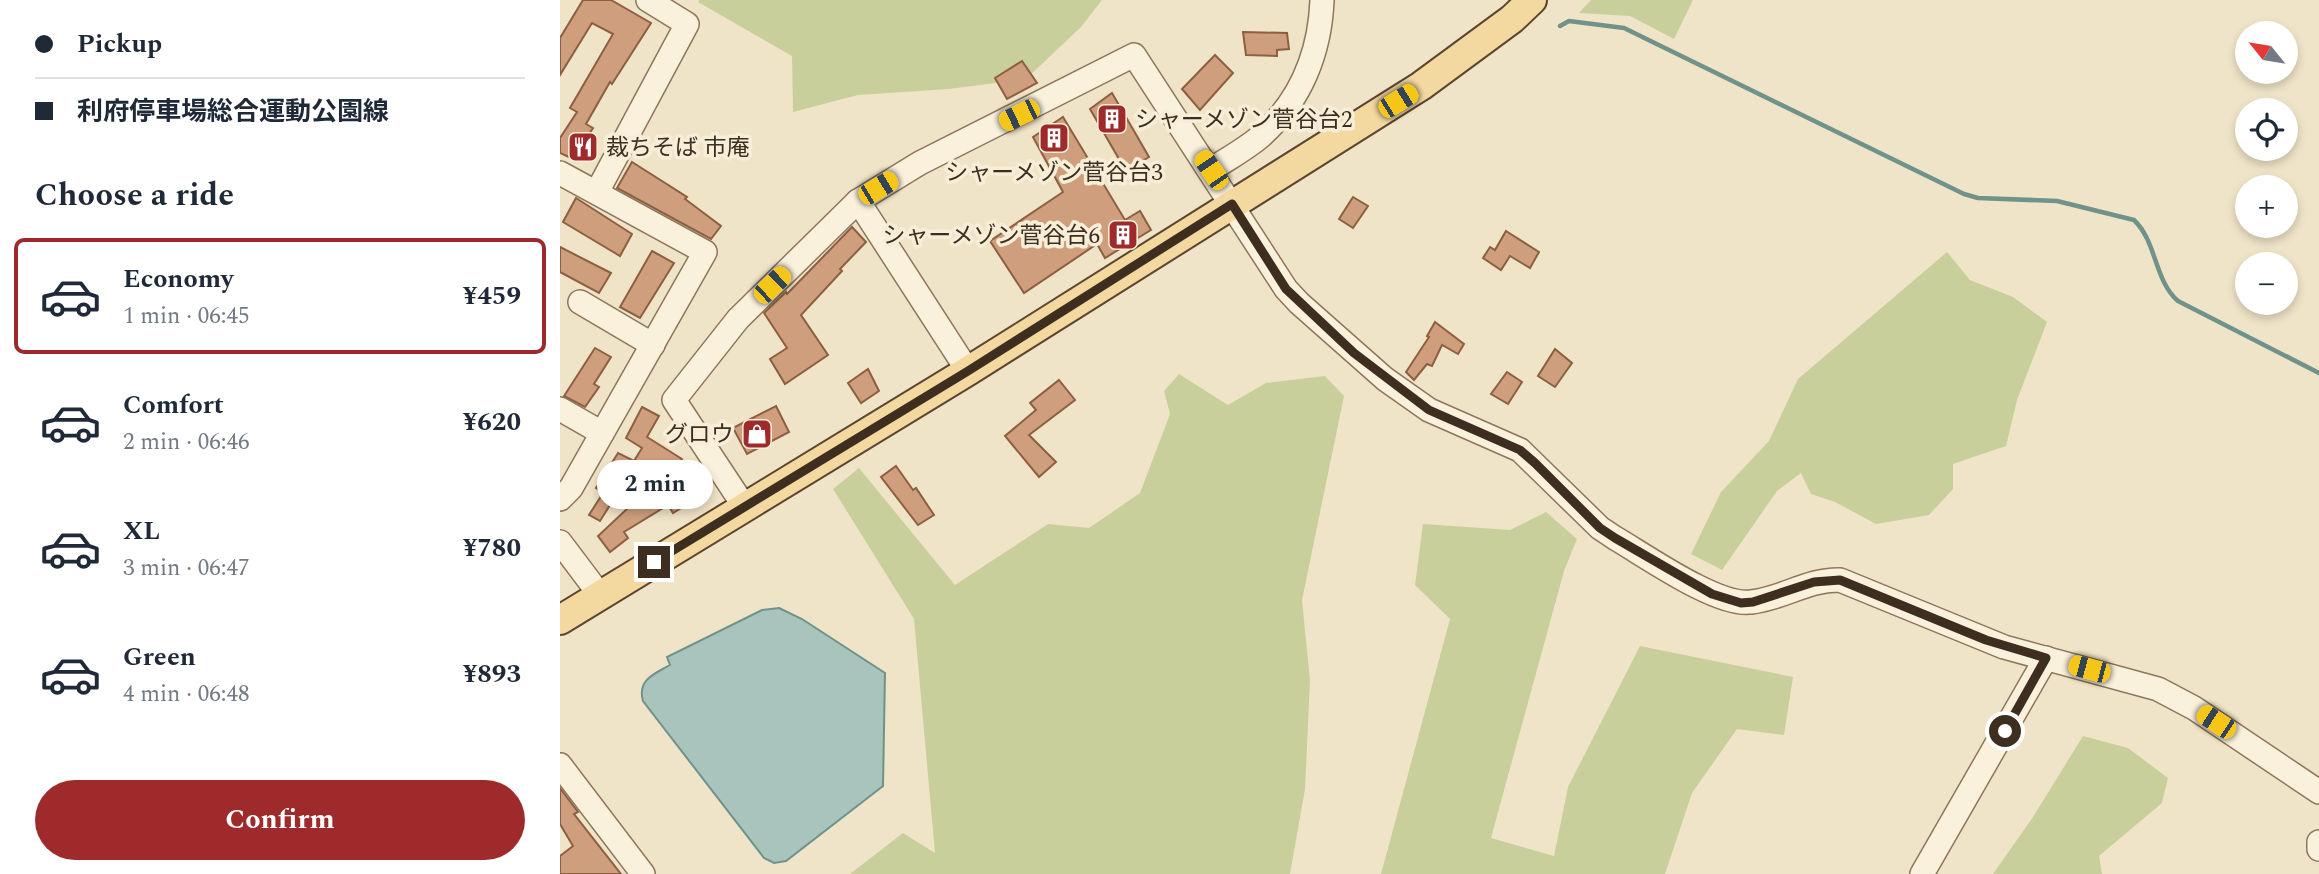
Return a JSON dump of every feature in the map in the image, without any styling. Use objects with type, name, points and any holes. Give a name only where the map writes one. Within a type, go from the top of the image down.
[{"type":"main road","points":[[560,620],[968,371],[1421,86],[1467,54],[1532,0]]},
{"type":"street","points":[[597,192],[687,24],[648,0]]},
{"type":"street","points":[[1211,170],[1261,136],[1291,102],[1314,54],[1321,31],[1322,0]]},
{"type":"street","points":[[744,506],[674,400],[738,319],[858,201],[920,163],[1134,55],[1286,289],[1298,303],[1375,370],[1429,410],[1520,450],[1600,528],[1702,588],[1728,600],[1753,602],[1814,582],[1840,580],[1986,640],[2158,689],[2194,708],[2319,792]]},
{"type":"street","points":[[560,499],[571,488],[705,252],[597,192],[562,178]]},
{"type":"street","points":[[858,201],[968,371]]},
{"type":"street","points":[[580,302],[653,345]]},
{"type":"street","points":[[560,409],[602,433]]},
{"type":"street","points":[[560,542],[600,595]]},
{"type":"street","points":[[1922,874],[2046,658]]},
{"type":"street","points":[[560,765],[643,874]]},
{"type":"street","points":[[2319,842],[2319,849]]},
{"type":"green space","points":[[1102,0],[1081,27],[1026,79],[949,89],[858,95],[793,112],[792,56],[698,2]]},
{"type":"green space","points":[[1591,0],[1693,0],[1674,39],[1630,16],[1579,13]]},
{"type":"green space","points":[[1947,252],[1970,280],[2013,297],[2047,322],[2017,400],[2006,446],[1953,464],[1953,489],[1929,515],[1876,524],[1835,502],[1811,494],[1801,473],[1777,491],[1722,570],[1691,554],[1721,492],[1769,441],[1798,379]]},
{"type":"green space","points":[[1179,374],[1228,405],[1266,383],[1325,376],[1344,396],[1302,600],[1310,681],[1305,789],[1290,874],[850,874],[903,833],[935,853],[914,619],[833,489],[859,468],[955,585],[1048,524],[1089,528],[1140,493],[1170,414],[1164,391]]},
{"type":"green space","points":[[1546,512],[1577,539],[1564,571],[1491,838],[1554,856],[1568,787],[1640,646],[1793,677],[1784,735],[1737,729],[1692,793],[1665,874],[1381,874],[1450,619],[1415,585],[1423,524],[1510,530]]},
{"type":"green space","points":[[2083,736],[2128,748],[2168,778],[2162,803],[2099,856],[2102,874],[1993,874],[2033,817]]},
{"type":"water","points":[[779,608],[802,619],[885,673],[883,786],[786,861],[774,863],[764,858],[643,701],[642,688],[648,678],[670,665],[667,657],[762,610]]},
{"type":"building","points":[[583,0],[611,0],[651,23],[612,84],[610,82],[586,124],[593,128],[573,159],[560,153],[560,138],[577,112],[570,108],[613,34],[592,23],[560,75],[560,38]]},
{"type":"building","points":[[1243,32],[1287,33],[1289,49],[1277,50],[1277,56],[1246,55]]},
{"type":"building","points":[[1215,55],[1233,73],[1200,110],[1182,89]]},
{"type":"building","points":[[1022,61],[1037,83],[1007,99],[995,78]]},
{"type":"building","points":[[1112,93],[1149,157],[1126,171],[1090,109]]},
{"type":"building","points":[[1063,117],[1125,220],[1140,211],[1151,230],[1105,258],[1097,244],[1024,293],[990,241],[1063,192],[1033,137]]},
{"type":"building","points":[[632,162],[687,197],[685,199],[721,226],[711,239],[617,188]]},
{"type":"building","points":[[1353,197],[1368,206],[1353,228],[1339,219]]},
{"type":"building","points":[[576,198],[632,234],[620,256],[563,222]]},
{"type":"building","points":[[852,227],[866,242],[801,315],[828,355],[785,384],[770,359],[787,348],[764,313],[786,292],[787,294]]},
{"type":"building","points":[[1506,231],[1539,252],[1530,268],[1510,256],[1501,270],[1483,258],[1490,247],[1495,250]]},
{"type":"building","points":[[560,247],[611,273],[599,293],[560,272]]},
{"type":"building","points":[[652,251],[674,263],[640,318],[620,307]]},
{"type":"building","points":[[1435,322],[1464,344],[1458,354],[1442,345],[1432,366],[1427,364],[1414,380],[1406,372],[1429,337],[1427,336]]},
{"type":"building","points":[[595,348],[611,357],[594,384],[599,387],[585,407],[564,396]]},
{"type":"building","points":[[1555,349],[1572,363],[1555,387],[1538,376]]},
{"type":"building","points":[[868,369],[879,391],[861,403],[848,383]]},
{"type":"building","points":[[1507,372],[1522,382],[1508,404],[1491,394]]},
{"type":"building","points":[[1059,380],[1075,400],[1029,435],[1056,462],[1039,477],[1005,436],[1036,410],[1030,403]]},
{"type":"building","points":[[776,406],[789,432],[747,454],[733,428]]},
{"type":"building","points":[[642,407],[659,416],[647,437],[682,459],[679,465],[697,498],[673,513],[668,505],[624,532],[628,538],[610,552],[598,536],[659,479],[635,465],[600,521],[589,515],[603,493],[596,488],[618,453],[634,461],[642,448],[626,438]]},
{"type":"building","points":[[896,466],[913,490],[916,488],[934,515],[918,525],[881,477]]},
{"type":"building","points":[[560,788],[578,812],[574,814],[621,874],[560,874],[560,856],[573,846],[560,824]]},
{"type":"waterway","points":[[1560,26],[1569,21],[1624,28],[1964,194],[1978,198],[2057,201],[2134,220],[2147,239],[2164,283],[2178,301],[2319,373]]},
{"type":"place","name":"シャーメゾン菅谷台2","points":[[1112,119]]},
{"type":"place","name":"シャーメゾン菅谷台3","points":[[1054,138]]},
{"type":"place","name":"裁ちそば 市庵","points":[[583,147]]},
{"type":"place","name":"シャーメゾン菅谷台6","points":[[1123,235]]},
{"type":"place","name":"グロウ","points":[[757,434]]},
{"type":"route","points":[[654,562],[968,371],[1232,204],[1286,289],[1298,303],[1385,379],[1429,410],[1520,450],[1600,528],[1692,583],[1712,594],[1741,603],[1753,602],[1814,582],[1840,580],[1875,592],[2004,647],[2046,658],[2005,731]]}]
